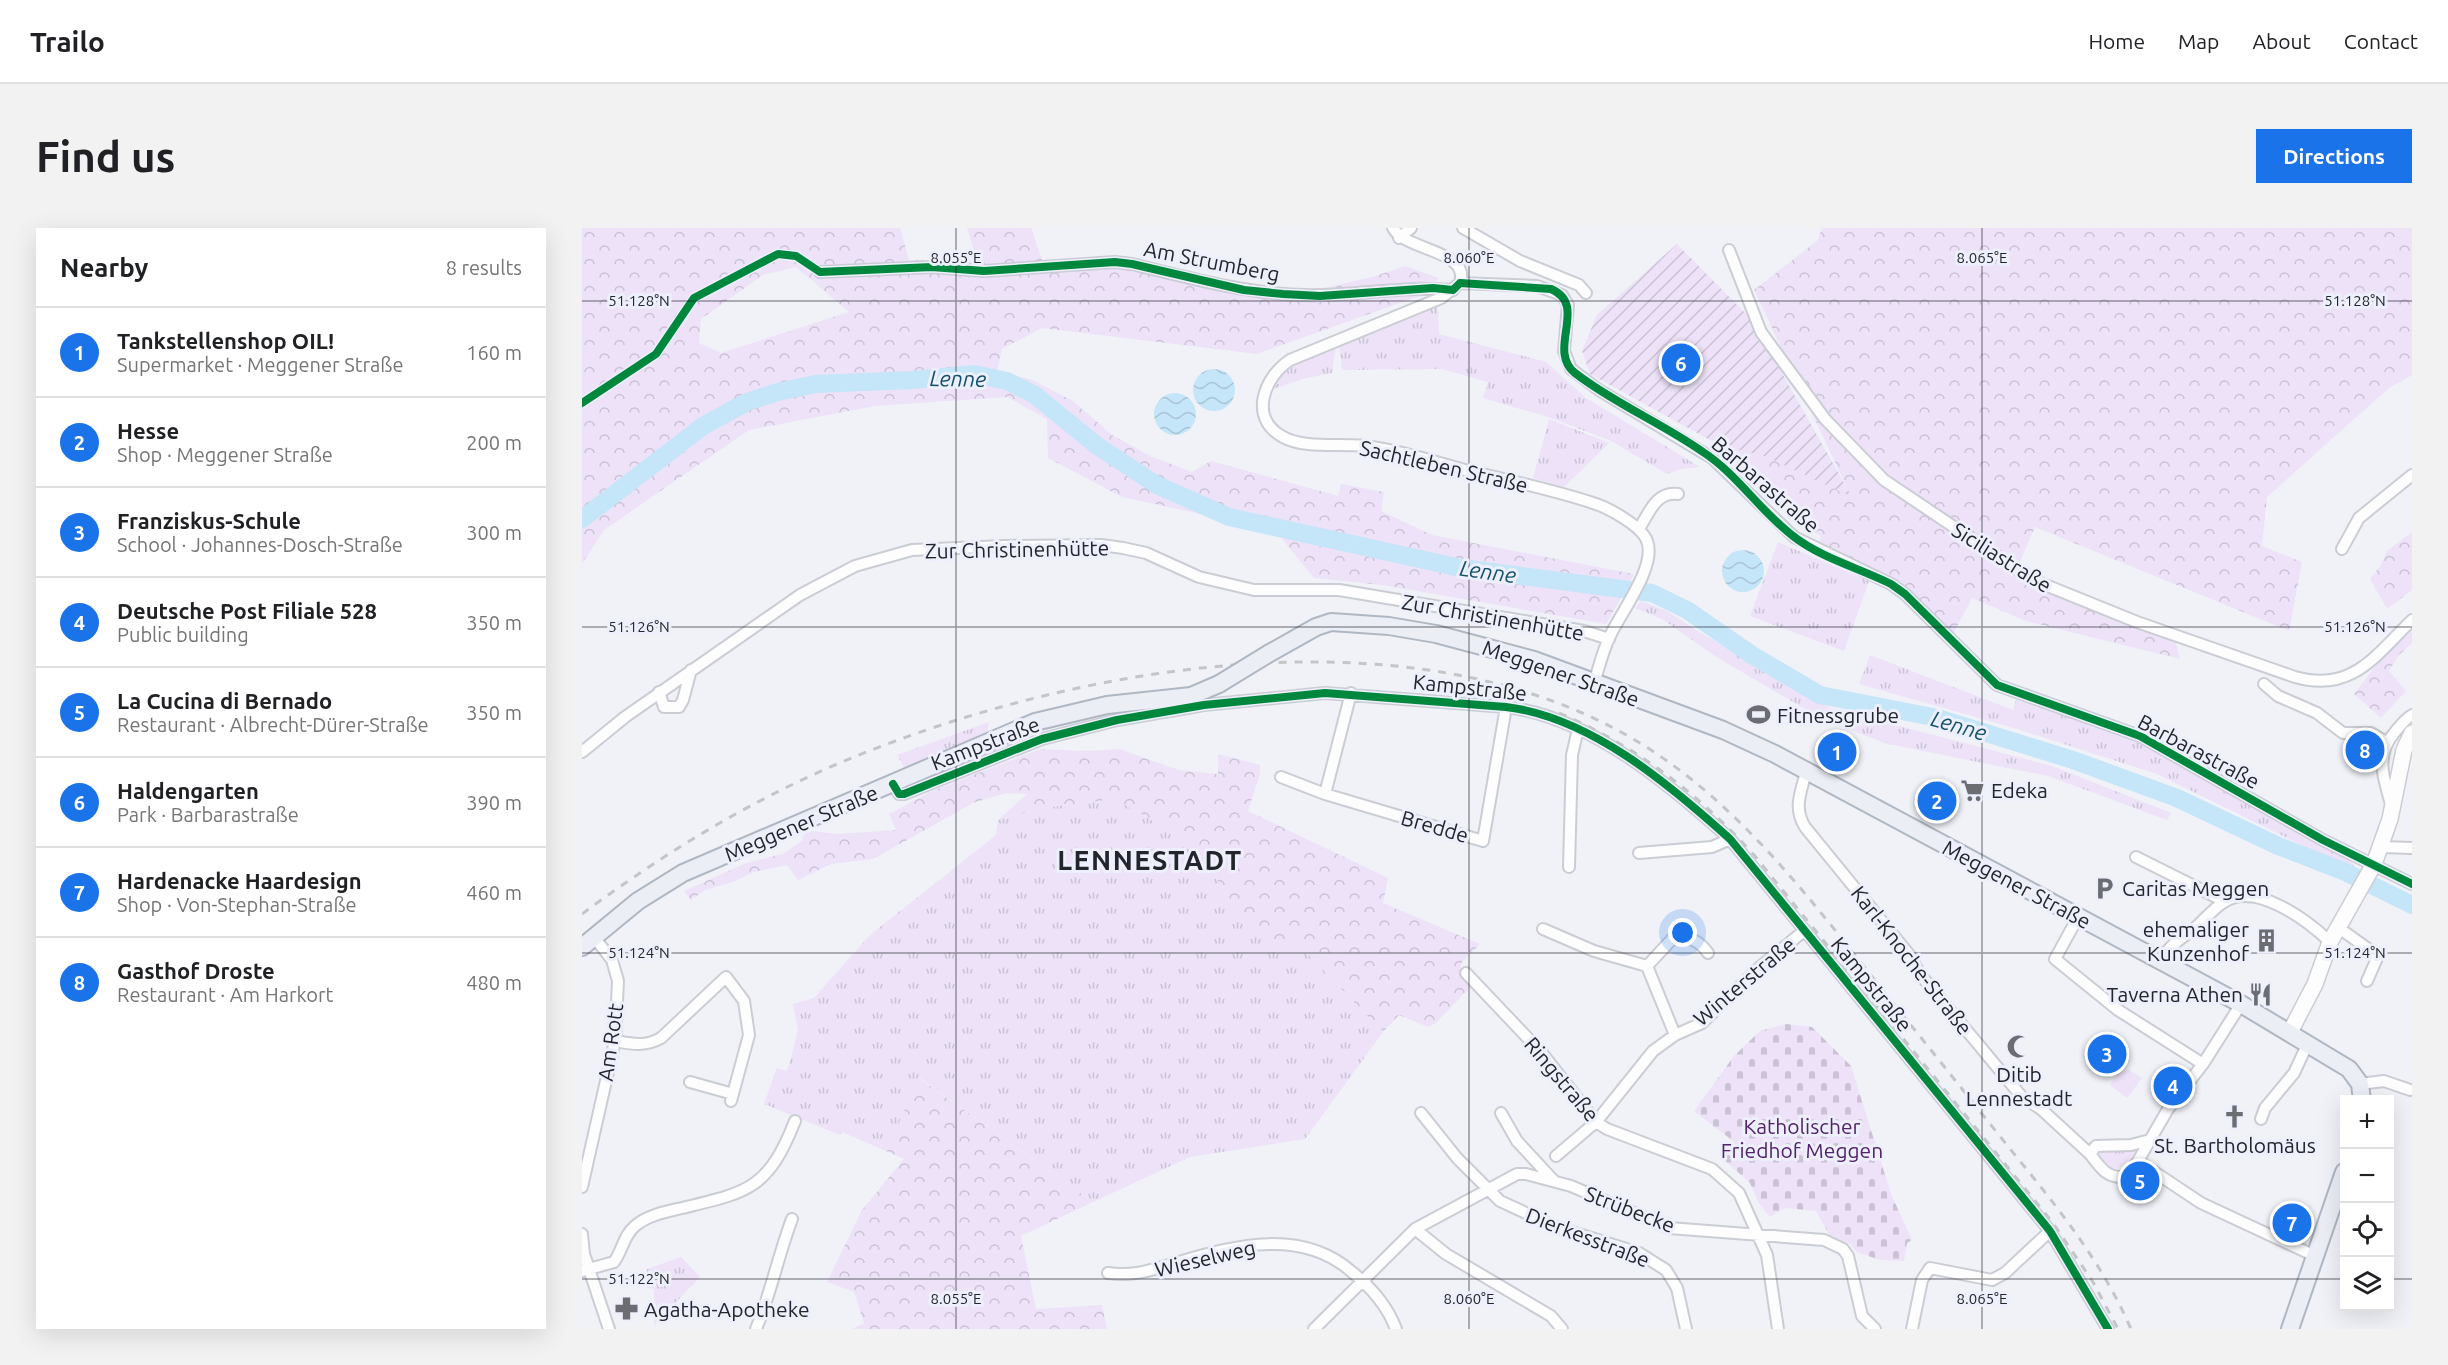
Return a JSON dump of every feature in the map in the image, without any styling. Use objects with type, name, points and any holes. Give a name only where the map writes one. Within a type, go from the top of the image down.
[{"type":"main road","name":"Meggener Straße","points":[[588,942],[638,901],[683,873],[1035,722],[1107,705],[1191,696],[1219,684],[1316,627],[1341,621],[1357,622],[1467,641],[1534,660],[1723,730],[2241,1004],[2349,1069],[2361,1092]]},
{"type":"main road","points":[[2290,1032],[2314,984],[2330,942],[2374,866],[2382,847],[2404,750],[2412,733]]},
{"type":"main road","points":[[2290,1329],[2340,1184]]},
{"type":"street","points":[[1393,228],[1399,238],[1455,262],[1460,270],[1456,286]]},
{"type":"street","points":[[1399,238],[1411,228]]},
{"type":"street","points":[[1463,228],[1521,261],[1579,285],[1586,293]]},
{"type":"street","name":"Siciliastraße","points":[[1729,250],[1761,332],[1806,396],[1843,441],[1884,480],[2033,580],[2137,622],[2295,677],[2320,683],[2341,680],[2363,668],[2412,620]]},
{"type":"street","name":"Am Strumberg","points":[[820,272],[932,267],[984,271],[1115,262],[1244,290],[1283,294],[1320,296],[1456,286]]},
{"type":"street","name":"Sachtleben Straße","points":[[1456,286],[1441,298],[1290,360],[1278,368],[1265,387],[1263,398],[1267,419],[1274,431],[1294,442],[1378,448],[1593,502],[1639,529]]},
{"type":"street","name":"Barbarastraße","points":[[1456,286],[1537,286],[1562,295],[1568,305],[1564,351],[1571,369],[1599,390],[1713,458],[1794,537],[1875,576],[1905,594],[1996,686],[2140,736],[2323,840],[2412,884]]},
{"type":"street","points":[[2342,549],[2360,518],[2412,475]]},
{"type":"street","points":[[1594,683],[1611,633],[1643,575],[1649,549],[1646,538],[1639,529],[1660,497],[1669,493],[1678,494]]},
{"type":"street","name":"Zur Christinenhütte","points":[[582,752],[659,692],[827,578],[884,556],[948,547],[1101,545],[1146,553],[1199,577],[1254,590],[1339,590],[1584,631],[1611,633]]},
{"type":"street","points":[[659,692],[664,707],[679,707],[691,670]]},
{"type":"street","points":[[2264,684],[2278,696],[2317,713],[2343,733],[2371,733],[2386,742]]},
{"type":"street","points":[[1325,794],[1351,693]]},
{"type":"street","name":"Kampstraße","points":[[893,784],[899,794],[904,794],[1007,751],[1117,720],[1245,699],[1351,693],[1532,710],[1578,729],[1646,770],[1686,800],[1730,839],[2050,1232],[2108,1329]]},
{"type":"street","name":"Bredde","points":[[1281,777],[1325,794],[1483,841],[1506,707]]},
{"type":"street","points":[[2392,807],[2382,773],[2382,753],[2386,742],[2412,715]]},
{"type":"street","points":[[1569,867],[1572,755],[1578,729]]},
{"type":"street","name":"Karl-Knoche-Straße","points":[[1806,772],[1797,806],[1799,818],[1911,957],[1920,974],[2022,1097],[2041,1108],[2090,1154],[2106,1174],[2114,1178],[2124,1177],[2138,1161]]},
{"type":"street","points":[[1639,853],[1712,847],[1730,839]]},
{"type":"street","points":[[2382,847],[2412,848]]},
{"type":"street","points":[[2136,857],[2224,901]]},
{"type":"street","points":[[2159,961],[2170,945],[2190,932],[2224,901],[2249,896],[2296,913],[2330,942]]},
{"type":"street","points":[[2078,917],[2055,959],[2118,1010],[2203,1064]]},
{"type":"street","points":[[2338,928],[2378,956],[2367,981]]},
{"type":"street","points":[[1543,929],[1594,951],[1647,966]]},
{"type":"street","name":"Winterstraße","points":[[1556,1156],[1596,1122],[1653,1051],[1675,1035],[1702,1023],[1760,967],[1805,930]]},
{"type":"street","points":[[1647,966],[1675,936],[1693,939],[1708,953]]},
{"type":"street","name":"Am Rott","points":[[582,1187],[586,1144],[615,1041],[617,971],[588,942]]},
{"type":"street","points":[[1647,966],[1675,1035]]},
{"type":"street","name":"Ringstraße","points":[[1466,973],[1542,1053],[1596,1122],[1607,1130],[1712,1169],[1739,1193],[1751,1213],[1757,1235],[1767,1255],[1778,1329]]},
{"type":"street","points":[[615,1041],[639,1045],[661,1038],[726,977],[744,1001],[750,1035],[732,1097],[690,1082]]},
{"type":"street","points":[[2241,1004],[2203,1064],[2171,1105],[2138,1161],[2201,1203],[2315,1256]]},
{"type":"street","points":[[2261,1119],[2265,1108],[2294,1073],[2308,1043]]},
{"type":"street","points":[[2361,1092],[2384,1081],[2410,1090]]},
{"type":"street","name":"Dierkesstraße","points":[[1421,1113],[1457,1158],[1500,1201],[1525,1214],[1590,1239],[1639,1253],[1666,1270],[1677,1288],[1686,1329]]},
{"type":"street","points":[[1501,1113],[1517,1141],[1554,1182]]},
{"type":"street","points":[[586,1270],[614,1262],[630,1231],[645,1219],[749,1189],[765,1176],[781,1155],[795,1121]]},
{"type":"street","points":[[2090,1154],[2096,1146],[2131,1145],[2150,1140]]},
{"type":"street","name":"Strübecke","points":[[1314,1329],[1415,1229],[1517,1174],[1554,1182],[1669,1228],[1824,1240],[1843,1249],[1848,1256],[1862,1316],[1875,1329]]},
{"type":"street","points":[[756,1329],[772,1291],[781,1248],[792,1219]]},
{"type":"street","points":[[1415,1229],[1446,1254],[1551,1316],[1562,1329]]},
{"type":"street","points":[[1912,1329],[1922,1280],[1930,1268],[1992,1280],[2006,1273],[2050,1232]]},
{"type":"street","points":[[582,1234],[586,1270],[609,1329]]},
{"type":"street","name":"Wieselweg","points":[[1108,1273],[1133,1275],[1228,1249],[1273,1243],[1293,1244],[1324,1252],[1339,1260],[1383,1301],[1396,1329]]},
{"type":"green space","points":[[582,228],[900,228],[909,260],[977,261],[967,228],[1031,228],[1043,262],[999,266],[873,264],[874,273],[999,273],[1131,266],[1282,298],[1372,277],[1405,266],[1439,278],[1425,294],[1257,354],[1042,328],[1002,349],[997,372],[1030,379],[1073,401],[1112,435],[1150,456],[1192,472],[1211,461],[1338,496],[1341,484],[1384,492],[1381,511],[1432,535],[1634,574],[1606,624],[1382,585],[1314,578],[1275,530],[1122,497],[1048,458],[1047,419],[1007,397],[875,406],[749,430],[604,530],[582,564]],"holes":[[[796,267],[849,312],[721,353],[699,343],[701,319],[763,275]]]},
{"type":"green space","points":[[1822,228],[2412,228],[2412,375],[2389,388],[2267,497],[2262,546],[2302,562],[2289,631],[2035,527],[2015,573],[2175,640],[2180,659],[2026,621],[1972,598],[1952,636],[1909,591],[1817,548],[1821,536],[1790,517],[1719,445],[1767,457],[1851,496],[1754,290],[1818,240]]},
{"type":"green space","points":[[1677,244],[1752,320],[1852,497],[1767,457],[1719,445],[1590,374],[1582,351],[1597,315]]},
{"type":"green space","points":[[1438,306],[1439,334],[1546,362],[1586,398],[1700,467],[1681,469],[1667,474],[1611,441],[1551,418],[1483,398],[1488,382],[1442,369],[1342,370],[1339,344]]},
{"type":"green space","points":[[1336,345],[1332,373],[1306,378],[1270,390],[1276,381],[1291,368]]},
{"type":"green space","points":[[1549,419],[1609,443],[1564,487],[1533,478]]},
{"type":"green space","points":[[2412,532],[2412,590],[2387,609],[2370,579],[2381,565],[2387,551]]},
{"type":"green space","points":[[1778,542],[1869,581],[1844,651],[1750,616]]},
{"type":"green space","points":[[1641,601],[1667,611],[1830,708],[2052,766],[2171,813],[2167,820],[2048,776],[1888,744],[1826,721],[1718,658],[1662,619],[1635,608]]},
{"type":"green space","points":[[2412,627],[2412,643],[2399,655],[2389,671],[2406,691],[2381,718],[2354,694],[2386,652]]},
{"type":"green space","points":[[1870,655],[2013,710],[2016,700],[2135,740],[2185,766],[2270,818],[2349,858],[2358,873],[2157,774],[2011,727],[1859,684]]},
{"type":"green space","points":[[989,722],[987,733],[905,769],[897,755]]},
{"type":"green space","points":[[1040,749],[1089,751],[1119,749],[1179,770],[1218,774],[1218,754],[1260,765],[1260,774],[1248,811],[1388,878],[1383,903],[1480,944],[1462,962],[1459,972],[1471,986],[1436,1023],[1428,1027],[1399,1015],[1383,1032],[1304,950],[1248,931],[1198,847],[1115,799],[1042,808],[998,820],[1027,794],[1006,793],[973,803],[873,859],[831,864],[798,880],[787,865],[754,872],[733,882],[705,890],[691,900],[684,891],[746,863],[783,854],[803,840],[802,836],[812,831],[837,834],[896,830],[889,814],[932,791]]},
{"type":"green space","points":[[1115,799],[1198,847],[1248,931],[1304,950],[1383,1032],[1305,1139],[1190,1157],[1093,1202],[920,1078],[886,1151],[842,1132],[840,1135],[764,1104],[777,1068],[786,1071],[789,1066],[798,1030],[793,1004],[814,998],[870,935],[996,835],[998,820],[1042,808]]},
{"type":"green space","name":"Katholischer Friedhof Meggen","points":[[1786,1024],[1812,1027],[1851,1066],[1891,1194],[1912,1240],[1907,1243],[1904,1261],[1880,1260],[1857,1252],[1850,1244],[1830,1236],[1816,1211],[1785,1208],[1770,1217],[1758,1202],[1750,1183],[1722,1158],[1733,1141],[1694,1111],[1734,1056],[1760,1031]]},
{"type":"green space","points":[[2128,1069],[2142,1078],[2127,1098],[2110,1085],[2116,1075]]},
{"type":"green space","points":[[919,1078],[1093,1202],[1021,1236],[1036,1309],[1102,1305],[1107,1329],[852,1329],[864,1323],[854,1292],[827,1282],[862,1210],[904,1159],[886,1151]]},
{"type":"green space","points":[[2101,1148],[2130,1148],[2136,1151],[2123,1166],[2111,1170],[2096,1157]]},
{"type":"green space","points":[[681,1257],[700,1277],[654,1325],[654,1289],[645,1287],[647,1269]]},
{"type":"water","points":[[1214,369],[1229,375],[1235,390],[1229,405],[1214,411],[1199,405],[1193,390],[1199,375]]},
{"type":"water","points":[[1175,393],[1190,399],[1196,414],[1190,429],[1175,435],[1160,429],[1154,414],[1160,399]]},
{"type":"water","points":[[1743,550],[1758,556],[1764,571],[1758,586],[1743,592],[1728,586],[1722,571],[1728,556]]},
{"type":"waterway","name":"Lenne","points":[[582,519],[703,426],[747,402],[815,384],[914,380],[974,374],[1007,381],[1035,395],[1096,445],[1157,485],[1229,517],[1461,568],[1652,593],[1687,610],[1752,655],[1820,695],[1938,718],[2073,760],[2177,798],[2276,845],[2343,871],[2412,905]]},
{"type":"railway","points":[[582,914],[713,827],[818,773],[854,757],[946,723],[1046,695],[1151,675],[1258,663],[1364,663],[1468,677],[1565,706],[1654,752],[1728,811],[1762,845],[1825,917],[2048,1196],[2094,1260],[2131,1329]]},
{"type":"railway","points":[[1559,713],[1614,740],[1664,773],[1711,811],[1754,855],[2053,1223],[2093,1282],[2118,1329]]},
{"type":"cycle path","points":[[582,403],[656,354],[694,298],[778,254],[796,256],[820,272],[932,267],[984,271],[1115,262],[1244,290],[1320,296],[1433,288],[1453,290],[1460,283],[1551,289],[1562,296],[1567,306],[1564,352],[1567,363],[1575,373],[1715,461],[1781,526],[1804,544],[1891,584],[1905,594],[1997,685],[2140,736],[2323,840],[2412,884]]},
{"type":"cycle path","points":[[893,784],[899,794],[904,794],[1042,739],[1117,720],[1204,705],[1325,693],[1506,707],[1537,713],[1568,724],[1627,756],[1681,797],[1730,839],[2050,1231],[2108,1329]]},
{"type":"place","name":"Haldengarten","points":[[1681,363]]},
{"type":"place","name":"Fitnessgrube","points":[[1759,715]]},
{"type":"place","name":"Gasthof Droste","points":[[2365,750]]},
{"type":"place","name":"Tankstellenshop OIL!","points":[[1837,752]]},
{"type":"place","name":"Edeka","points":[[1973,790]]},
{"type":"place","name":"Hesse","points":[[1937,801]]},
{"type":"place","name":"Caritas Meggen","points":[[2104,888]]},
{"type":"place","name":"ehemaliger Kunzenhof","points":[[2267,941]]},
{"type":"place","name":"Taverna Athen","points":[[2261,994]]},
{"type":"place","name":"Ditib Lennestadt","points":[[2019,1046]]},
{"type":"place","name":"Franziskus-Schule","points":[[2107,1054]]},
{"type":"place","name":"Deutsche Post Filiale 528","points":[[2173,1086]]},
{"type":"place","name":"St. Bartholomäus","points":[[2235,1117]]},
{"type":"place","name":"La Cucina di Bernado","points":[[2140,1181]]},
{"type":"place","name":"Hardenacke Haardesign","points":[[2292,1223]]},
{"type":"place","name":"Agatha-Apotheke","points":[[626,1309]]},
{"type":"district","name":"LENNESTADT","points":[[1150,860]]}]
